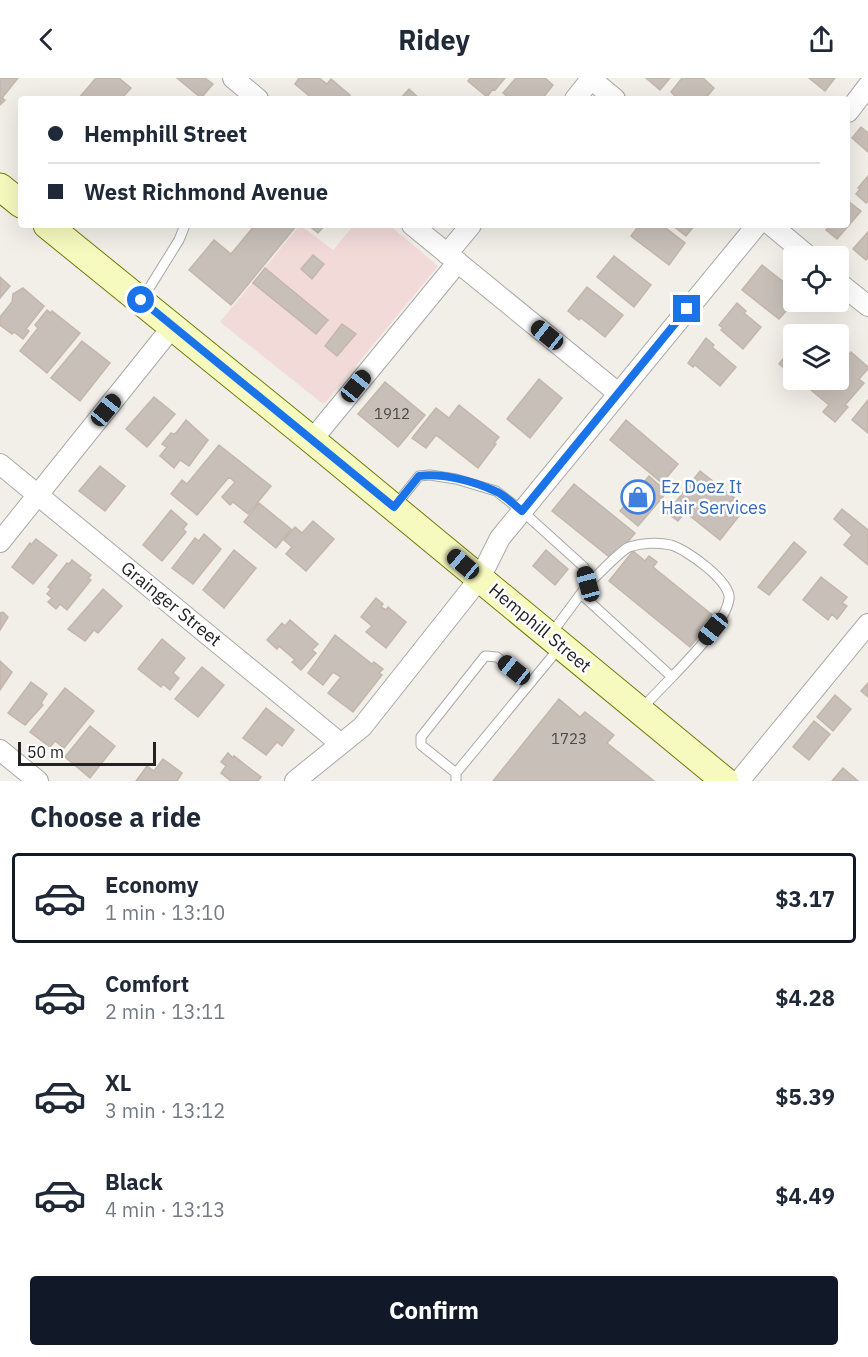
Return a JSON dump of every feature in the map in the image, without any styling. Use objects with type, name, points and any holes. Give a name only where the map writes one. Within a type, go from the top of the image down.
[{"type":"main road","points":[[0,187],[18,202]]},
{"type":"main road","name":"Hemphill Street","points":[[51,228],[394,507],[725,781]]},
{"type":"street","points":[[241,80],[255,96]]},
{"type":"street","points":[[578,96],[596,80],[612,96]]},
{"type":"street","points":[[850,109],[868,86]]},
{"type":"street","points":[[416,228],[618,393]]},
{"type":"street","points":[[312,440],[452,258],[469,228]]},
{"type":"street","points":[[295,781],[362,727],[480,578],[500,538],[755,228]]},
{"type":"street","points":[[775,228],[796,246]]},
{"type":"street","points":[[849,291],[868,306]]},
{"type":"street","points":[[0,542],[173,326]]},
{"type":"street","name":"Grainger Street","points":[[0,464],[341,744]]},
{"type":"street","points":[[739,781],[868,624]]},
{"type":"street","points":[[0,750],[38,781]]},
{"type":"lane","points":[[141,300],[184,228]]},
{"type":"lane","points":[[394,507],[419,476],[430,475],[456,479],[496,491],[522,511],[584,567],[588,584]]},
{"type":"lane","points":[[530,683],[497,657],[485,656],[421,737],[421,745],[456,777],[530,683],[588,584],[626,548],[642,544],[670,545],[693,555],[725,584],[730,596],[726,613],[672,676],[639,710]]},
{"type":"lane","points":[[581,594],[672,676]]},
{"type":"shaded area","points":[[298,228],[304,228],[333,250],[351,228],[393,228],[438,266],[323,404],[220,322]]},
{"type":"building","points":[[0,78],[18,78],[2,98],[5,100],[0,105]]},
{"type":"building","points":[[96,78],[119,78],[131,88],[124,96],[81,96]]},
{"type":"building","points":[[177,78],[205,78],[213,84],[203,96],[199,96]]},
{"type":"building","points":[[299,78],[319,78],[327,84],[331,79],[350,95],[309,96],[295,84]]},
{"type":"building","points":[[470,78],[505,78],[488,96],[468,81]]},
{"type":"building","points":[[516,78],[545,78],[553,85],[544,96],[506,96],[503,93]]},
{"type":"building","points":[[646,78],[670,78],[660,90]]},
{"type":"building","points":[[682,78],[703,78],[714,88],[707,96],[675,96],[671,92]]},
{"type":"building","points":[[809,78],[835,78],[825,91]]},
{"type":"building","points":[[409,89],[417,96],[403,96]]},
{"type":"building","points":[[861,127],[868,133],[868,152],[852,138]]},
{"type":"building","points":[[868,176],[868,201],[866,203],[856,194]]},
{"type":"building","points":[[850,203],[861,211],[850,224]]},
{"type":"building","points":[[253,228],[295,228],[231,305],[189,270],[214,240],[231,254]]},
{"type":"building","points":[[312,228],[322,228],[318,233]]},
{"type":"building","points":[[637,228],[666,228],[685,243],[669,265],[631,236]]},
{"type":"building","points":[[676,228],[693,228],[686,236]]},
{"type":"building","points":[[828,228],[846,228],[837,239],[826,230]]},
{"type":"building","points":[[868,232],[868,258],[866,260],[853,249]]},
{"type":"building","points":[[313,255],[324,264],[312,279],[301,269]]},
{"type":"building","points":[[614,256],[651,285],[634,307],[597,277]]},
{"type":"building","points":[[762,265],[783,281],[783,312],[785,312],[779,319],[742,290]]},
{"type":"building","points":[[265,268],[328,320],[316,334],[253,283]]},
{"type":"building","points":[[0,277],[10,286],[0,298]]},
{"type":"building","points":[[587,287],[623,315],[605,337],[568,311]]},
{"type":"building","points":[[23,288],[44,306],[26,329],[29,331],[23,339],[0,325],[0,317],[12,302],[13,294]]},
{"type":"building","points":[[737,303],[746,311],[744,313],[761,327],[743,349],[721,330],[723,328],[719,325]]},
{"type":"building","points":[[47,310],[51,313],[52,311],[80,333],[47,373],[20,351],[38,328],[35,325]]},
{"type":"building","points":[[342,324],[356,334],[337,356],[325,346]]},
{"type":"building","points":[[706,338],[714,345],[712,347],[736,367],[720,386],[695,365],[693,367],[688,363]]},
{"type":"building","points":[[82,341],[110,363],[80,401],[51,378]]},
{"type":"building","points":[[851,352],[868,369],[859,379],[864,383],[845,405],[848,407],[835,422],[823,412],[829,405],[811,390],[849,390],[849,354]]},
{"type":"building","points":[[539,379],[562,398],[530,438],[507,419]]},
{"type":"building","points":[[385,382],[425,415],[398,447],[358,414]]},
{"type":"building","points":[[154,397],[175,414],[147,447],[126,429]]},
{"type":"building","points":[[868,400],[868,433],[852,420]]},
{"type":"building","points":[[459,405],[499,437],[478,468],[436,435],[426,448],[412,438],[436,408],[449,418]]},
{"type":"building","points":[[186,420],[208,440],[189,466],[180,460],[174,468],[160,456],[167,447],[162,444],[171,433],[176,433]]},
{"type":"building","points":[[626,420],[678,464],[662,483],[610,440]]},
{"type":"building","points":[[219,445],[271,486],[248,514],[233,502],[230,505],[222,497],[235,482],[229,477],[197,515],[171,494],[182,480],[187,484]]},
{"type":"building","points":[[100,466],[125,486],[105,511],[79,491]]},
{"type":"building","points":[[700,471],[746,507],[720,540],[685,512],[678,521],[667,513]]},
{"type":"building","points":[[649,476],[667,492],[638,526],[620,511]]},
{"type":"building","points":[[574,484],[635,533],[613,560],[552,511]]},
{"type":"building","points":[[259,503],[291,529],[276,548],[244,522]]},
{"type":"building","points":[[842,509],[868,530],[868,565],[844,545],[852,535],[834,519]]},
{"type":"building","points":[[171,510],[187,524],[183,529],[186,532],[162,561],[143,545]]},
{"type":"building","points":[[313,521],[334,539],[306,571],[286,554],[292,547],[284,540],[295,527],[302,533]]},
{"type":"building","points":[[204,534],[221,549],[193,584],[172,568],[195,538],[199,541]]},
{"type":"building","points":[[36,539],[57,555],[33,584],[12,567],[30,543],[31,545]]},
{"type":"building","points":[[794,542],[806,552],[769,595],[758,587]]},
{"type":"building","points":[[234,550],[256,568],[224,608],[203,590]]},
{"type":"building","points":[[546,550],[568,569],[555,585],[533,566]]},
{"type":"building","points":[[633,551],[645,561],[649,556],[657,562],[653,567],[715,617],[690,647],[609,581]]},
{"type":"building","points":[[72,560],[91,575],[88,578],[91,580],[67,610],[60,604],[56,609],[48,602],[52,598],[47,594],[51,589],[48,587]]},
{"type":"building","points":[[821,577],[847,597],[842,603],[847,606],[837,619],[832,614],[828,620],[803,600]]},
{"type":"building","points":[[103,589],[122,606],[98,633],[94,630],[85,641],[68,629]]},
{"type":"building","points":[[376,598],[383,604],[381,607],[386,610],[388,607],[406,622],[386,648],[366,632],[372,626],[361,617]]},
{"type":"building","points":[[3,612],[8,617],[0,630],[0,613]]},
{"type":"building","points":[[290,620],[318,644],[312,650],[316,653],[301,670],[292,662],[295,660],[279,646],[277,649],[267,640],[282,623],[285,626]]},
{"type":"building","points":[[335,635],[372,664],[374,662],[383,669],[379,673],[382,675],[353,712],[328,693],[341,677],[333,672],[323,685],[308,673]]},
{"type":"building","points":[[162,639],[185,658],[173,673],[179,678],[170,690],[163,684],[161,687],[138,669]]},
{"type":"building","points":[[0,661],[12,672],[0,690]]},
{"type":"building","points":[[202,667],[224,685],[198,717],[175,699]]},
{"type":"building","points":[[31,682],[47,694],[41,703],[43,705],[25,725],[8,713]]},
{"type":"building","points":[[868,683],[868,697],[861,691]]},
{"type":"building","points":[[65,688],[94,711],[64,748],[55,741],[50,747],[30,732]]},
{"type":"building","points":[[835,695],[851,709],[833,731],[817,717]]},
{"type":"building","points":[[559,699],[580,717],[585,712],[614,735],[607,743],[654,781],[493,781]]},
{"type":"building","points":[[266,708],[294,730],[282,746],[277,742],[266,755],[243,738]]},
{"type":"building","points":[[814,721],[830,734],[809,760],[793,747]]},
{"type":"building","points":[[90,726],[115,746],[90,778],[65,757]]},
{"type":"building","points":[[228,753],[261,777],[258,781],[231,781],[221,773],[226,766],[221,762]]},
{"type":"building","points":[[163,759],[182,773],[177,781],[136,781],[147,766],[154,771]]},
{"type":"building","points":[[843,768],[858,781],[832,781]]},
{"type":"place","name":"Ez Doez It Hair Services","points":[[638,497]]},
{"type":"route","points":[[141,300],[394,507],[419,476],[430,475],[456,479],[496,491],[522,511],[687,309]]}]
